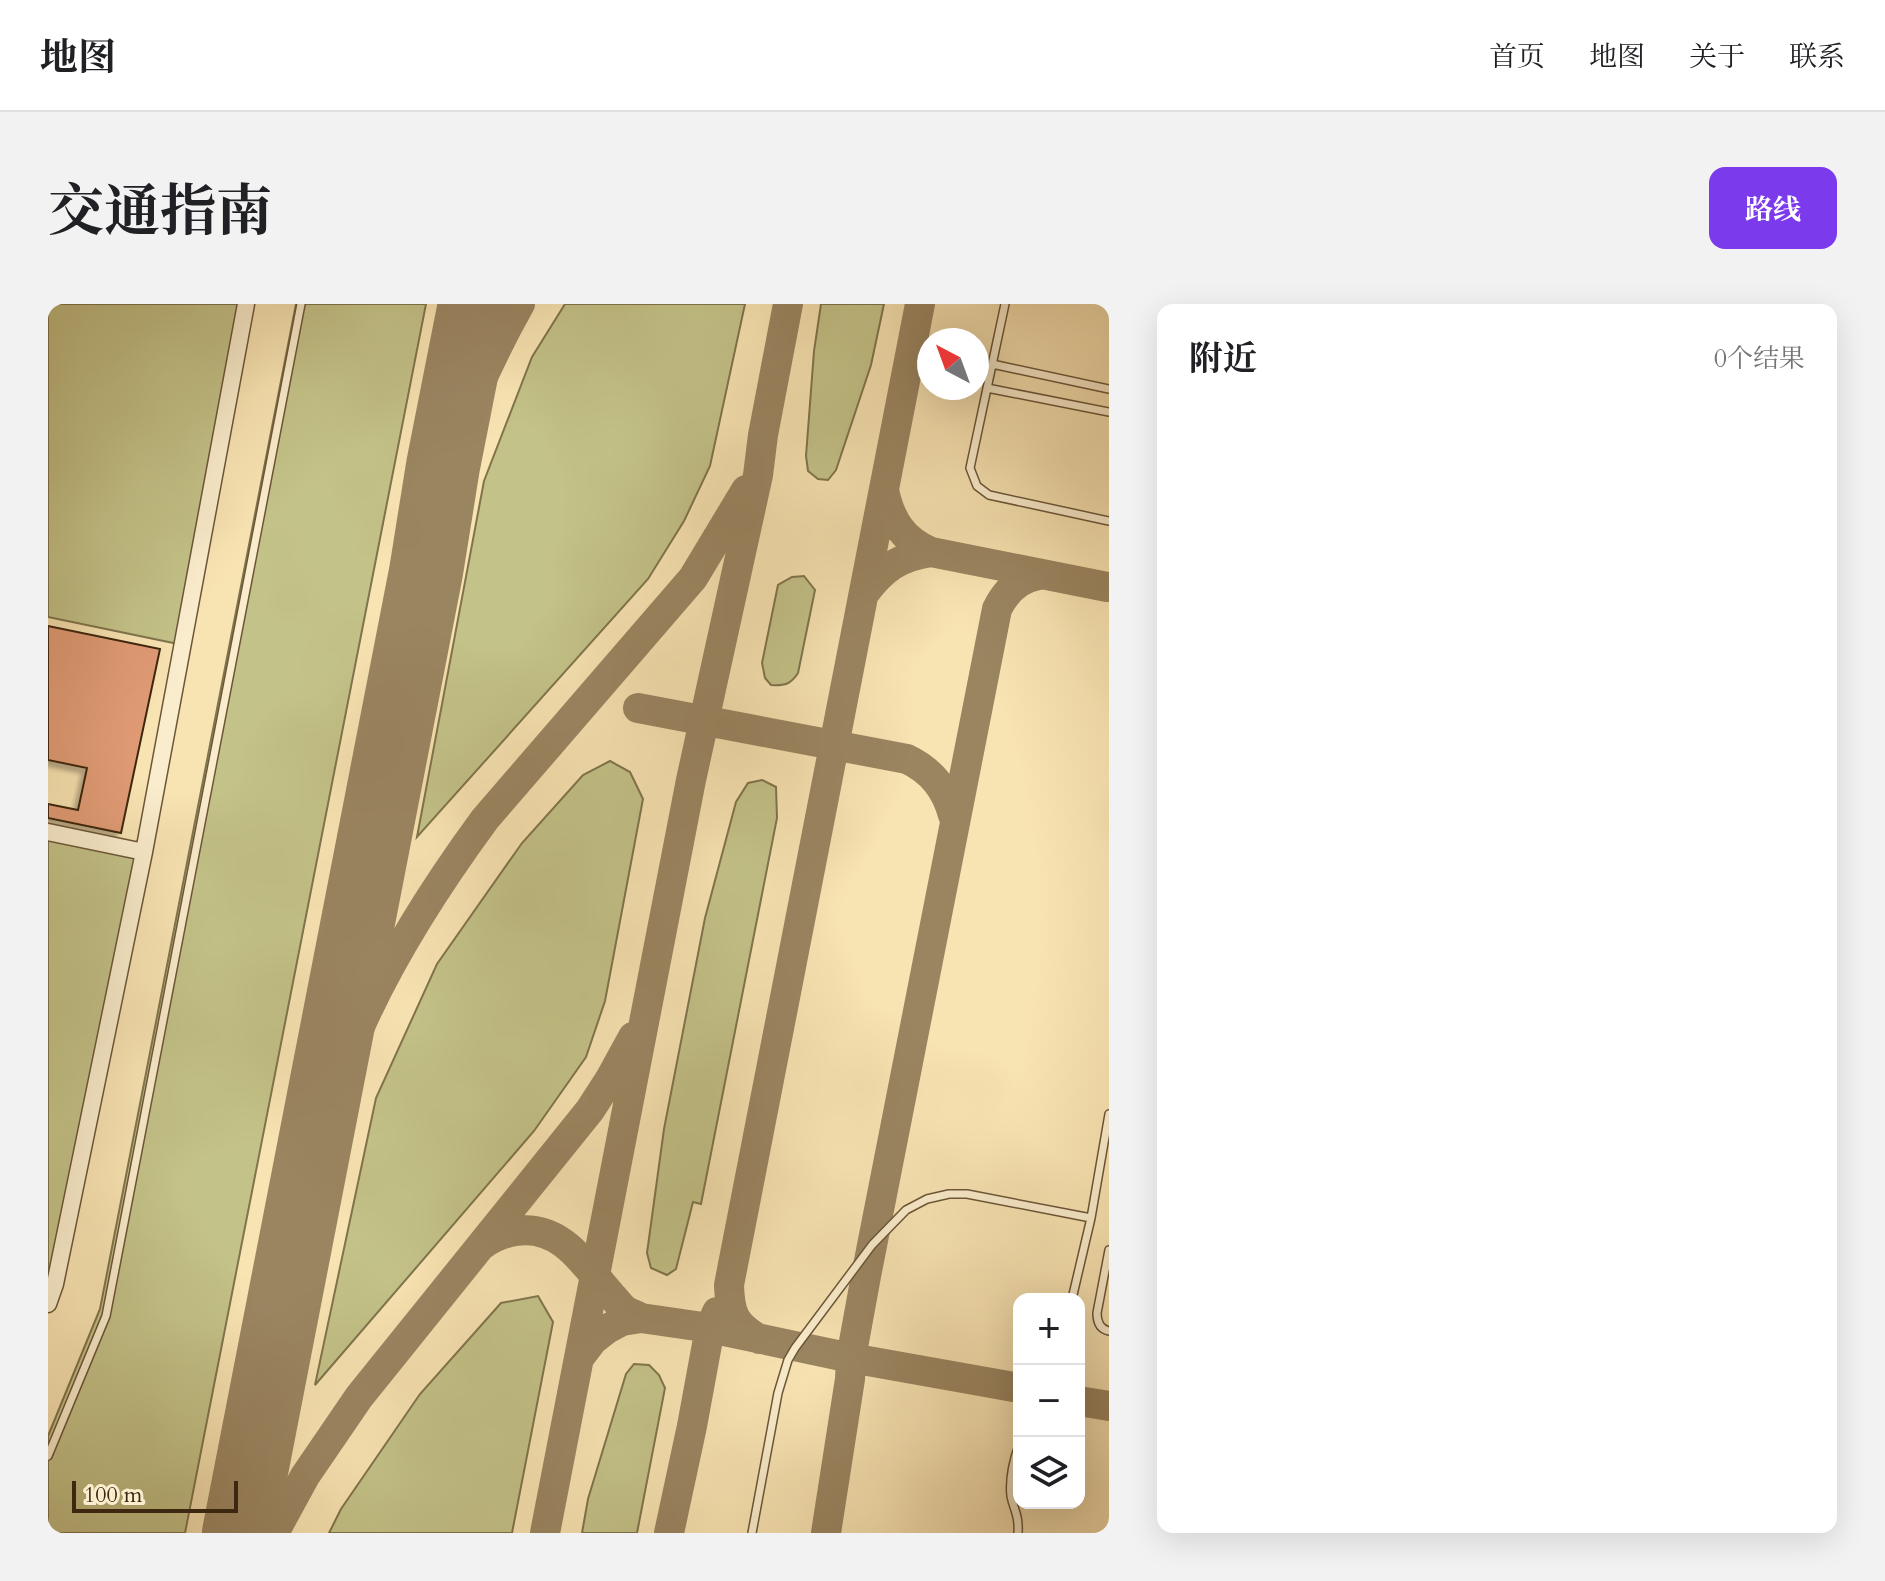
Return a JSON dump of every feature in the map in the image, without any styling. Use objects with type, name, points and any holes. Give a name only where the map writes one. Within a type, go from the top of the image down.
[{"type":"street","points":[[48,1304],[55,1284],[144,852],[246,304]]},
{"type":"street","points":[[48,832],[144,852]]},
{"type":"lane","points":[[48,1456],[106,1316],[301,304]]},
{"type":"lane","points":[[989,378],[1005,304]]},
{"type":"lane","points":[[992,364],[1109,389]]},
{"type":"lane","points":[[989,388],[1109,412]]},
{"type":"lane","points":[[984,400],[970,468],[977,486],[989,495],[1109,521]]},
{"type":"lane","points":[[1073,1293],[1091,1218],[1109,1114]]},
{"type":"lane","points":[[752,1533],[778,1393],[788,1360],[872,1245],[906,1210],[927,1199],[967,1194],[1091,1218]]},
{"type":"lane","points":[[1109,1250],[1097,1313],[1097,1323],[1109,1331]]},
{"type":"lane","points":[[1013,1462],[1013,1502]]},
{"type":"lane","points":[[1016,1509],[1019,1518],[1018,1533]]},
{"type":"shaded area","points":[[48,304],[244,304],[183,645],[48,617]]},
{"type":"shaded area","points":[[296,304],[426,304],[185,1533],[48,1533],[48,1436],[100,1309]]},
{"type":"shaded area","points":[[565,304],[745,304],[710,466],[684,521],[648,579],[417,837],[484,481],[532,357]]},
{"type":"shaded area","points":[[821,304],[884,304],[871,365],[836,470],[828,480],[818,479],[808,471],[806,456]]},
{"type":"shaded area","points":[[804,576],[815,590],[798,673],[787,684],[771,685],[765,678],[762,663],[778,585],[792,577]]},
{"type":"shaded area","points":[[610,761],[630,772],[643,799],[605,1001],[586,1057],[534,1131],[315,1385],[376,1098],[437,964],[522,843],[583,775]]},
{"type":"shaded area","points":[[762,780],[776,787],[777,818],[701,1204],[693,1202],[676,1269],[667,1275],[651,1268],[647,1253],[664,1129],[705,918],[736,802],[748,783]]},
{"type":"shaded area","points":[[48,832],[144,852],[48,1301]]},
{"type":"shaded area","points":[[538,1296],[553,1322],[512,1533],[329,1533],[341,1509],[420,1394],[501,1303]]},
{"type":"shaded area","points":[[634,1364],[649,1365],[659,1375],[665,1388],[637,1533],[582,1533],[588,1499],[626,1374]]},
{"type":"building","points":[[48,626],[160,649],[121,833],[48,818],[48,804],[78,810],[87,768],[48,760]]},
{"type":"taxiway","points":[[426,572],[439,503],[455,445],[485,372],[520,304]]},
{"type":"taxiway","points":[[545,1533],[691,780],[758,475],[788,304]]},
{"type":"taxiway","points":[[759,1339],[735,1317],[729,1285],[920,304]]},
{"type":"taxiway","points":[[312,1160],[362,1022],[389,968],[434,892],[485,819],[693,578],[746,490]]},
{"type":"taxiway","points":[[884,490],[899,528],[931,552],[1107,587]]},
{"type":"taxiway","points":[[864,594],[893,565],[931,552]]},
{"type":"taxiway","points":[[826,1533],[866,1276],[997,609],[1014,586],[1039,575]]},
{"type":"taxiway","points":[[638,708],[907,759],[924,769],[937,782],[953,815]]},
{"type":"taxiway","points":[[274,1533],[305,1476],[359,1397],[590,1110],[633,1037]]},
{"type":"taxiway","points":[[482,1245],[511,1232],[547,1234],[582,1260],[623,1308],[641,1318]]},
{"type":"taxiway","points":[[669,1533],[710,1328],[717,1312]]},
{"type":"taxiway","points":[[580,1357],[593,1340],[607,1329],[622,1321],[641,1318],[710,1328],[851,1358],[1013,1387]]},
{"type":"taxiway","points":[[1085,1402],[1109,1406]]},
{"type":"runway","points":[[239,1533],[426,572],[475,304]]}]
